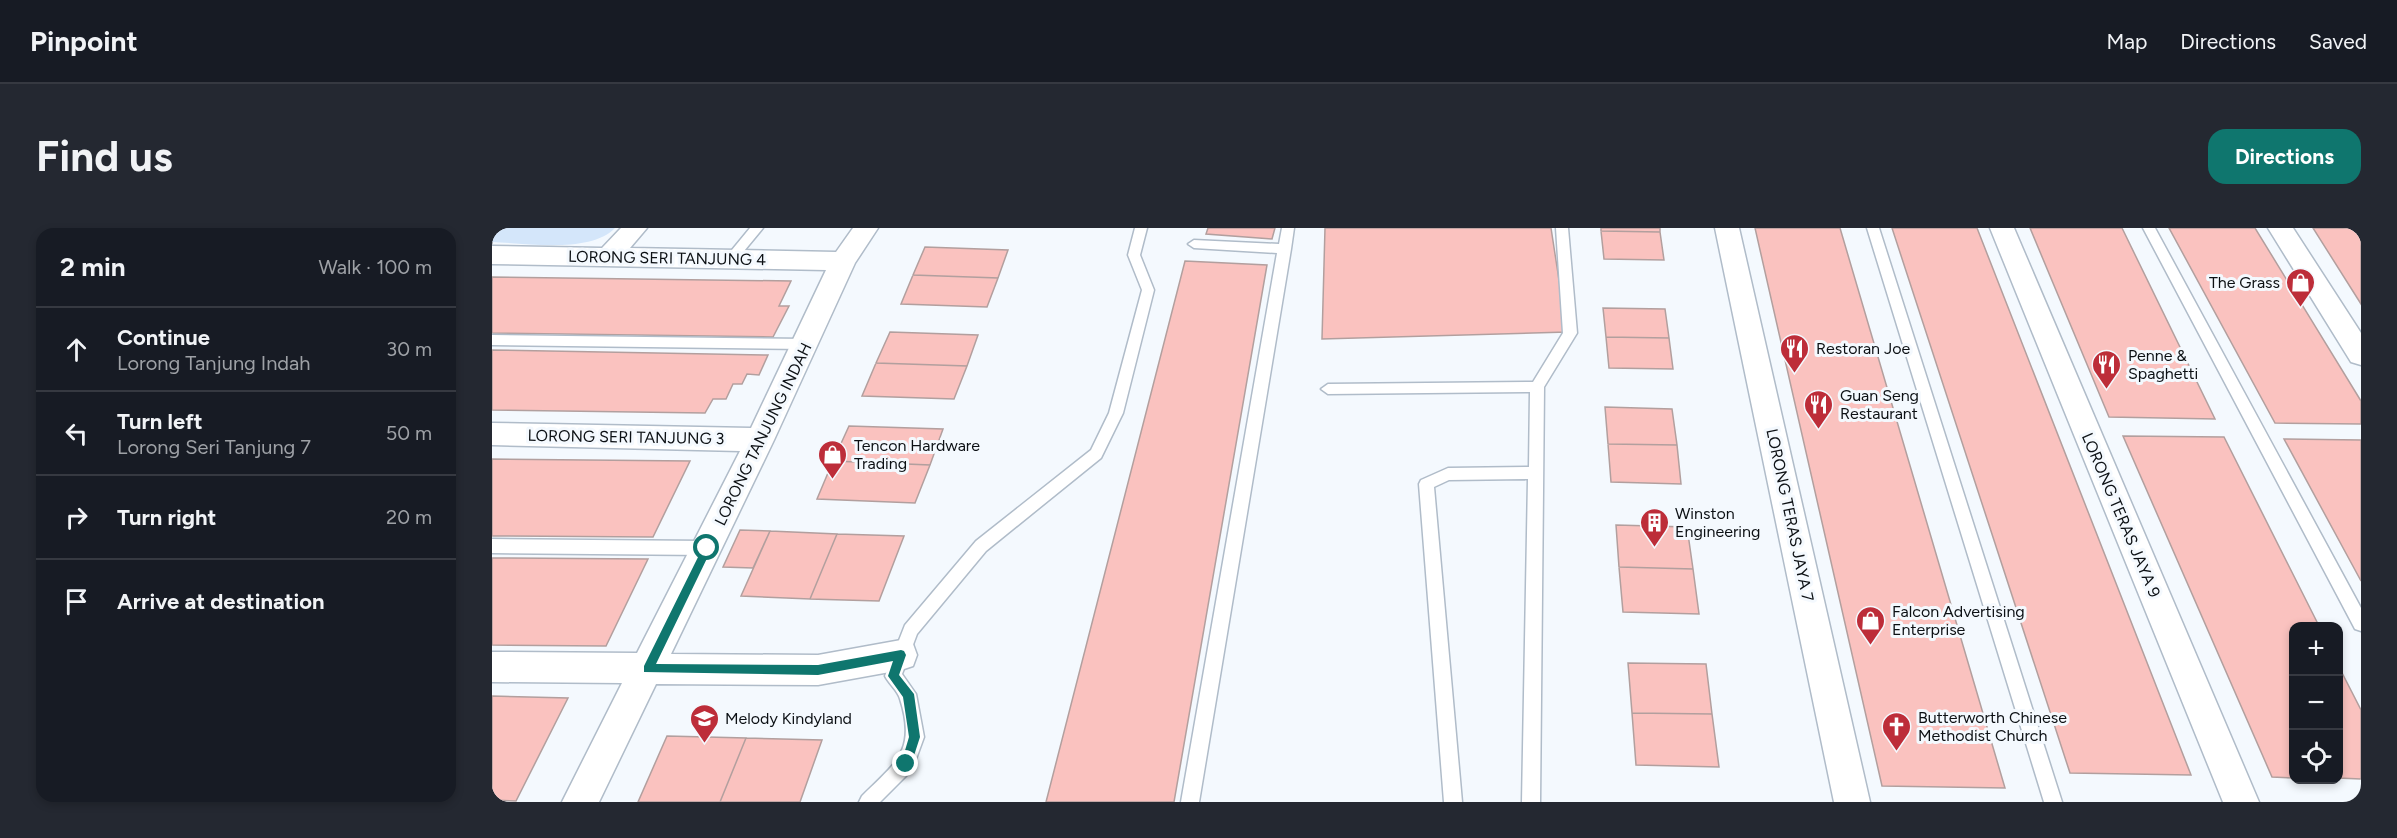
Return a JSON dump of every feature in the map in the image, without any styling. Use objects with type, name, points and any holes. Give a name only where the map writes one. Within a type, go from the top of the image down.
[{"type":"street","points":[[608,258],[635,228]]},
{"type":"street","name":"LORONG TANJUNG INDAH","points":[[580,802],[760,440],[843,261],[866,228]]},
{"type":"street","name":"LORONG TERAS JAYA 7","points":[[1727,228],[1852,802]]},
{"type":"street","name":"LORONG TERAS JAYA 9","points":[[2002,228],[2241,802]]},
{"type":"street","points":[[2280,228],[2361,355]]},
{"type":"street","name":"LORONG SERI TANJUNG 4","points":[[492,255],[843,261]]},
{"type":"street","name":"LORONG SERI TANJUNG 3","points":[[492,434],[760,440]]},
{"type":"street","points":[[492,667],[818,670],[901,655]]},
{"type":"lane","points":[[731,259],[757,228]]},
{"type":"lane","points":[[868,802],[906,764],[915,737],[908,694],[893,676],[911,630],[981,546],[1096,454],[1116,413],[1148,290],[1134,255],[1141,228]]},
{"type":"lane","points":[[1190,802],[1288,228]]},
{"type":"lane","points":[[1531,802],[1537,387],[1570,333],[1562,228]]},
{"type":"lane","points":[[1873,228],[2053,802]]},
{"type":"lane","points":[[2149,228],[2361,624]]},
{"type":"lane","points":[[1194,244],[1285,249]]},
{"type":"lane","points":[[492,340],[806,345]]},
{"type":"lane","points":[[1328,389],[1537,387]]},
{"type":"lane","points":[[1453,802],[1426,484],[1448,474],[1537,473]]},
{"type":"lane","points":[[492,546],[707,548]]},
{"type":"shaded area","points":[[492,228],[615,228],[604,236],[590,241],[539,245],[492,242]]},
{"type":"building","points":[[1208,228],[1275,228],[1272,239],[1206,234]]},
{"type":"building","points":[[1325,228],[1551,228],[1567,332],[1322,339]]},
{"type":"building","points":[[1601,228],[1660,228],[1660,232],[1601,231]]},
{"type":"building","points":[[1755,228],[1840,228],[2005,788],[1882,786]]},
{"type":"building","points":[[1892,228],[1977,228],[2191,775],[2070,773]]},
{"type":"building","points":[[2030,228],[2122,228],[2215,419],[2109,417]]},
{"type":"building","points":[[2169,228],[2255,228],[2361,401],[2361,424],[2275,423]]},
{"type":"building","points":[[2313,228],[2361,228],[2361,304]]},
{"type":"building","points":[[1601,231],[1660,232],[1664,260],[1604,259]]},
{"type":"building","points":[[925,247],[1008,250],[998,278],[913,275]]},
{"type":"building","points":[[1185,261],[1267,265],[1174,802],[1046,802]]},
{"type":"building","points":[[913,275],[998,278],[987,307],[901,304]]},
{"type":"building","points":[[492,277],[791,281],[779,306],[789,306],[773,337],[492,333]]},
{"type":"building","points":[[1603,308],[1665,309],[1669,338],[1606,337]]},
{"type":"building","points":[[890,332],[978,335],[967,366],[876,363]]},
{"type":"building","points":[[1606,337],[1669,338],[1673,369],[1609,368]]},
{"type":"building","points":[[492,350],[768,355],[759,375],[747,374],[742,384],[733,384],[726,399],[713,399],[705,413],[492,410]]},
{"type":"building","points":[[876,363],[967,366],[954,399],[862,396]]},
{"type":"building","points":[[1605,407],[1672,409],[1677,445],[1608,444]]},
{"type":"building","points":[[849,426],[943,429],[930,465],[833,461]]},
{"type":"building","points":[[2123,436],[2224,437],[2317,622],[2289,622],[2289,778],[2272,777]]},
{"type":"building","points":[[2284,439],[2361,440],[2361,581]]},
{"type":"building","points":[[1608,444],[1677,445],[1681,484],[1611,482]]},
{"type":"building","points":[[492,459],[690,461],[653,537],[492,536]]},
{"type":"building","points":[[833,461],[930,465],[915,503],[817,499]]},
{"type":"building","name":"Winston Engineering","points":[[1616,525],[1687,527],[1693,569],[1619,567]]},
{"type":"building","points":[[740,530],[770,531],[753,568],[723,567]]},
{"type":"building","points":[[770,531],[837,534],[810,599],[741,596]]},
{"type":"building","points":[[837,534],[904,536],[879,601],[810,599]]},
{"type":"building","points":[[492,558],[648,559],[606,646],[492,645]]},
{"type":"building","points":[[1619,567],[1693,569],[1699,614],[1623,612]]},
{"type":"building","points":[[1628,663],[1706,664],[1712,714],[1632,713]]},
{"type":"building","points":[[2343,675],[2361,710],[2361,779],[2343,778]]},
{"type":"building","points":[[492,696],[568,698],[516,801],[492,800]]},
{"type":"building","points":[[1632,713],[1712,714],[1719,767],[1636,765]]},
{"type":"building","points":[[667,736],[746,738],[720,802],[638,802]]},
{"type":"building","points":[[746,738],[822,740],[800,802],[720,802]]},
{"type":"place","name":"The Grass","points":[[2301,308]]},
{"type":"place","name":"Restoran Joe","points":[[1795,374]]},
{"type":"place","name":"Penne & Spaghetti","points":[[2107,390]]},
{"type":"place","name":"Guan Seng Restaurant","points":[[1819,430]]},
{"type":"place","name":"Tencon Hardware Trading","points":[[833,480]]},
{"type":"place","name":"Winston Engineering","points":[[1654,548]]},
{"type":"place","name":"Falcon Advertising Enterprise","points":[[1871,646]]},
{"type":"place","name":"Melody Kindyland","points":[[704,744]]},
{"type":"place","name":"Butterworth Chinese Methodist Church","points":[[1897,752]]},
{"type":"route","points":[[707,548],[648,669],[818,670],[901,655],[893,676],[908,694],[915,737],[906,764]]}]
